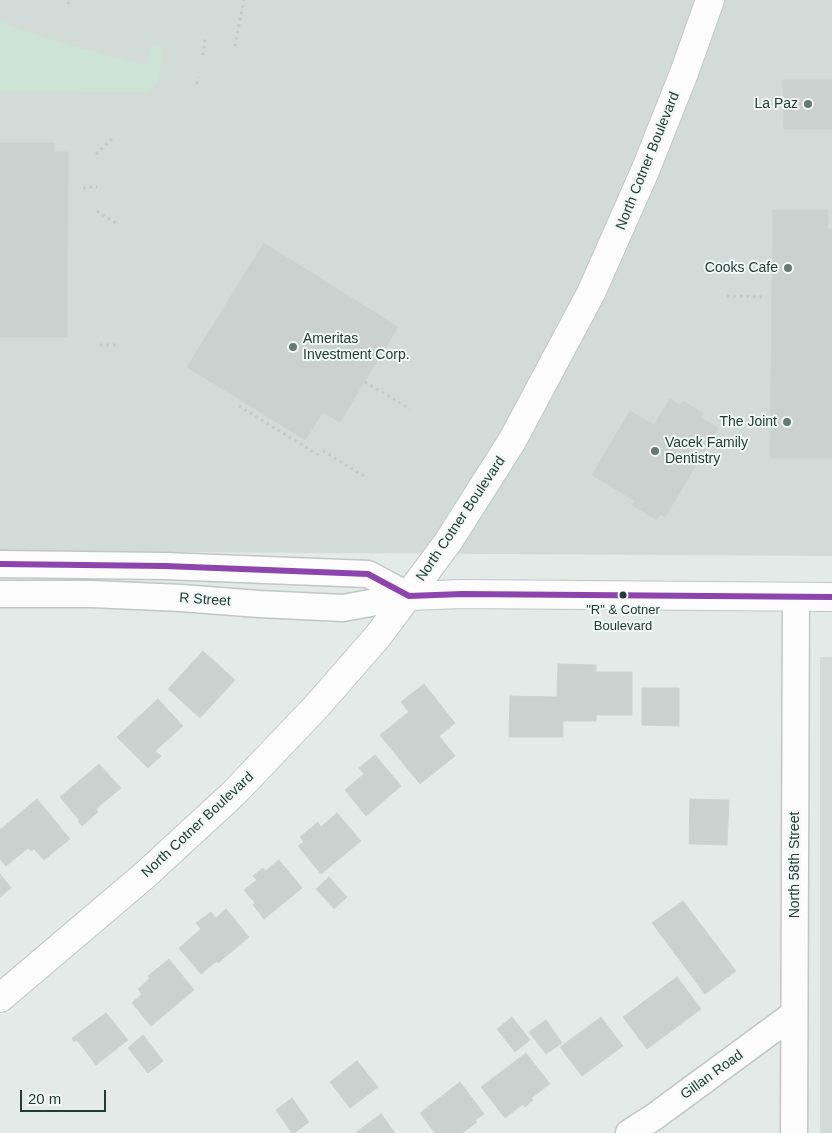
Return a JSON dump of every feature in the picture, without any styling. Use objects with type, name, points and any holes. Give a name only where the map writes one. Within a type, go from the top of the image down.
[{"type":"main road","name":"North Cotner Boulevard","points":[[0,998],[145,875],[234,793],[316,707],[378,636],[448,542],[489,479],[521,424],[591,293],[645,171],[684,73],[710,0]]},
{"type":"main road","name":"R Street","points":[[409,596],[481,594],[832,597]]},
{"type":"street","name":"R Street","points":[[0,564],[165,566],[368,574],[409,596]]},
{"type":"street","name":"R Street","points":[[0,594],[92,594],[343,608],[409,596]]},
{"type":"street","name":"North 58th Street","points":[[794,1133],[796,597]]},
{"type":"street","name":"Gillan Road","points":[[629,1133],[678,1100],[794,1014]]},
{"type":"path","points":[[235,46],[244,0]]},
{"type":"path","points":[[203,55],[206,40]]},
{"type":"path","points":[[197,84],[198,77]]},
{"type":"path","points":[[96,154],[112,139]]},
{"type":"path","points":[[83,188],[97,187]]},
{"type":"path","points":[[97,211],[117,224]]},
{"type":"path","points":[[727,296],[763,297]]},
{"type":"path","points":[[100,345],[117,345]]},
{"type":"path","points":[[365,382],[410,408]]},
{"type":"path","points":[[239,406],[320,456]]},
{"type":"path","points":[[323,451],[367,478]]},
{"type":"shaded area","points":[[0,0],[832,0],[832,556],[0,551]]},
{"type":"shaded area","points":[[820,657],[832,657],[832,1133],[820,1133]]},
{"type":"green space","points":[[0,22],[49,39],[146,65],[150,49],[154,45],[160,46],[163,50],[163,56],[158,80],[155,87],[149,92],[0,91]]},
{"type":"building","name":"La Paz","points":[[783,80],[832,80],[832,129],[784,129]]},
{"type":"building","points":[[0,143],[54,143],[54,152],[68,152],[67,337],[0,337]]},
{"type":"building","points":[[773,210],[828,210],[828,229],[832,229],[832,458],[770,458]]},
{"type":"building","name":"Ameritas Investment Corp.","points":[[264,243],[398,327],[340,422],[323,412],[305,440],[187,367]]},
{"type":"building","name":"Vacek Family Dentistry","points":[[670,399],[680,405],[683,401],[703,413],[700,417],[718,428],[665,517],[660,514],[657,520],[632,505],[635,501],[592,475],[630,411],[654,425]]},
{"type":"building","points":[[203,651],[235,680],[200,718],[168,689]]},
{"type":"building","points":[[558,664],[596,665],[596,672],[632,672],[632,715],[596,715],[596,721],[563,721],[563,737],[509,737],[510,696],[557,697]]},
{"type":"building","points":[[424,684],[455,723],[439,736],[455,756],[420,784],[380,735],[409,712],[401,702]]},
{"type":"building","points":[[642,688],[679,688],[679,726],[642,725]]},
{"type":"building","points":[[158,699],[183,726],[155,751],[161,756],[148,768],[117,737]]},
{"type":"building","points":[[375,755],[401,786],[366,816],[345,790],[364,774],[359,768]]},
{"type":"building","points":[[99,764],[121,788],[96,809],[98,812],[82,826],[60,797]]},
{"type":"building","points":[[37,799],[70,839],[44,860],[34,849],[31,851],[28,848],[6,866],[0,859],[0,829]]},
{"type":"building","points":[[690,799],[729,800],[727,845],[689,844]]},
{"type":"building","points":[[337,813],[361,841],[321,874],[298,846],[304,842],[300,837],[318,822],[321,827]]},
{"type":"building","points":[[279,860],[302,888],[264,919],[253,905],[255,903],[244,890],[257,880],[253,876],[263,868],[265,871]]},
{"type":"building","points":[[0,874],[11,888],[0,897]]},
{"type":"building","points":[[329,877],[347,897],[334,909],[316,889]]},
{"type":"building","points":[[683,901],[736,971],[705,994],[652,923]]},
{"type":"building","points":[[226,909],[249,937],[218,963],[217,961],[201,974],[179,948],[201,929],[196,923],[211,912],[216,918]]},
{"type":"building","points":[[169,959],[194,990],[151,1026],[132,1003],[142,994],[138,989],[150,978],[148,976]]},
{"type":"building","points":[[677,977],[701,1009],[647,1049],[623,1017]]},
{"type":"building","points":[[106,1013],[128,1040],[96,1065],[77,1040],[74,1042],[72,1038]]},
{"type":"building","points":[[512,1017],[530,1040],[515,1052],[497,1029]]},
{"type":"building","points":[[601,1017],[623,1046],[582,1076],[560,1047]]},
{"type":"building","points":[[546,1020],[562,1043],[546,1054],[529,1032]]},
{"type":"building","points":[[143,1035],[163,1061],[148,1073],[128,1048]]},
{"type":"building","points":[[526,1053],[550,1084],[531,1098],[533,1100],[525,1107],[523,1104],[505,1118],[481,1087]]},
{"type":"building","points":[[357,1061],[378,1087],[350,1108],[330,1082]]},
{"type":"building","points":[[460,1082],[484,1114],[462,1133],[435,1133],[420,1113]]},
{"type":"building","points":[[292,1098],[309,1122],[294,1133],[292,1133],[276,1110]]},
{"type":"building","points":[[381,1114],[395,1133],[355,1133]]},
{"type":"transit line","points":[[0,564],[165,566],[368,574],[409,596],[462,594],[832,597]]},
{"type":"place","name":"La Paz","points":[[808,104]]},
{"type":"place","name":"Cooks Cafe","points":[[788,268]]},
{"type":"place","name":"Ameritas Investment Corp.","points":[[293,347]]},
{"type":"place","name":"The Joint","points":[[787,422]]},
{"type":"place","name":"Vacek Family Dentistry","points":[[655,451]]},
{"type":"place","name":"\"R\" & Cotner Boulevard","points":[[623,595]]}]
